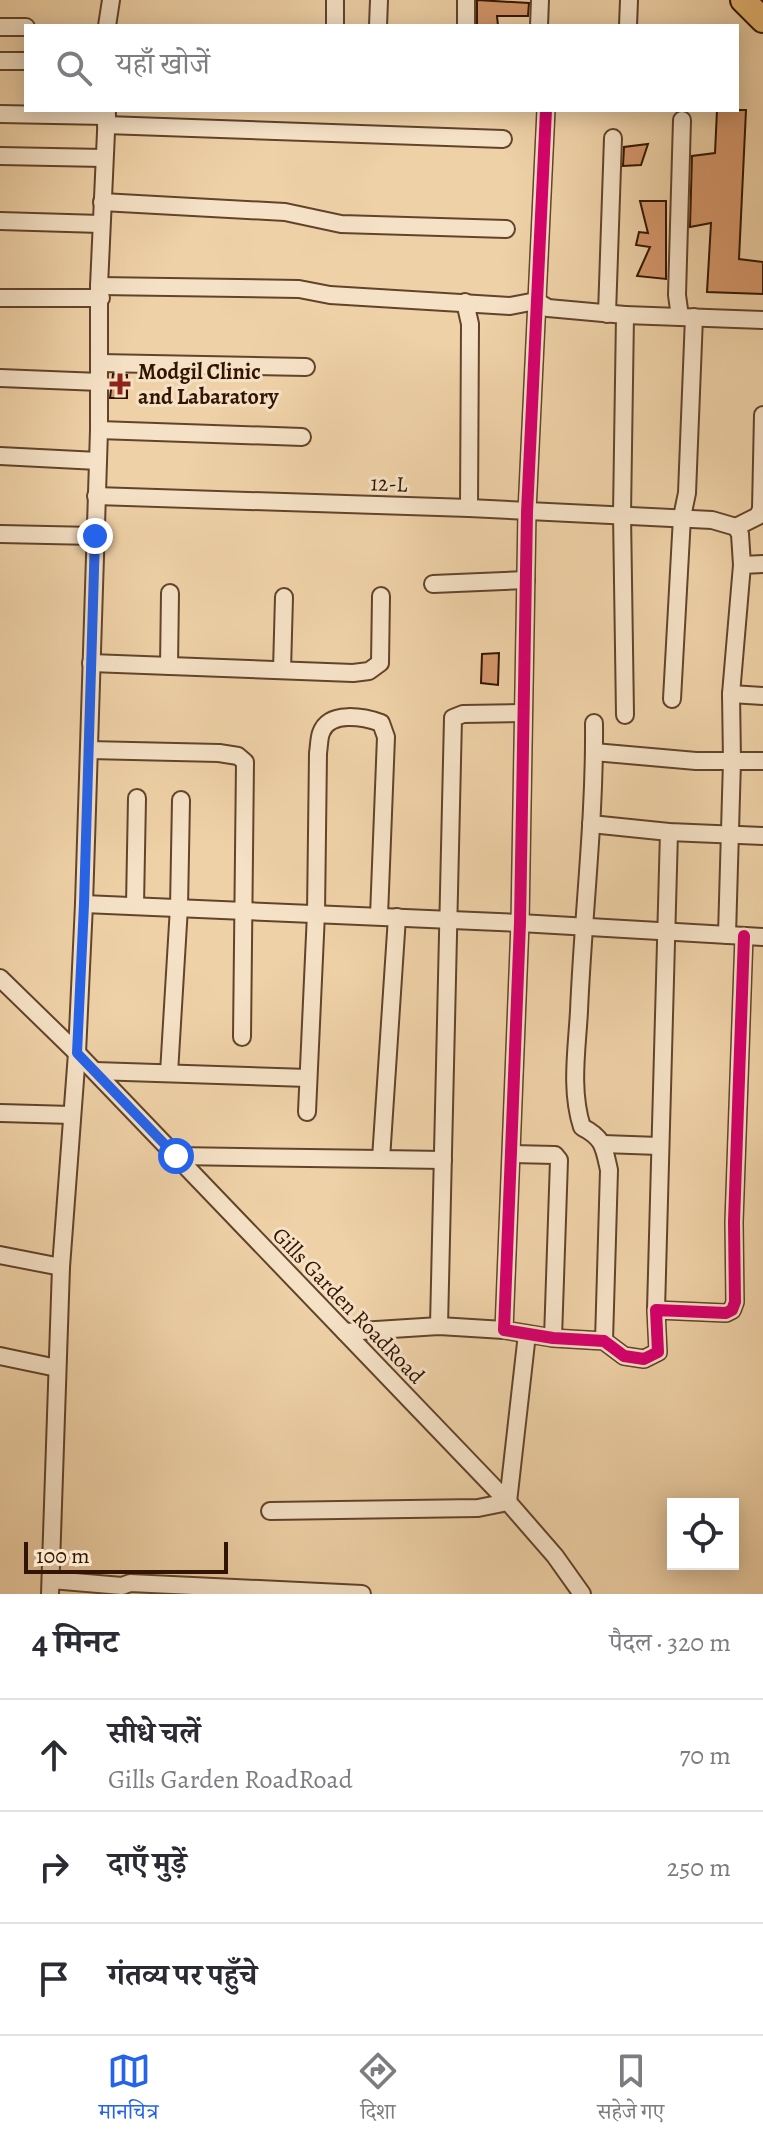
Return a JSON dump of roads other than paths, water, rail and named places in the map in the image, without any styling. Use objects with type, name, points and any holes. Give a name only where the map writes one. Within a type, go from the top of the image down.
[{"type":"highway","points":[[743,0],[763,20]]},
{"type":"street","points":[[107,24],[111,0]]},
{"type":"street","points":[[335,0],[335,24]]},
{"type":"street","points":[[378,24],[379,0]]},
{"type":"street","points":[[466,0],[466,24]]},
{"type":"street","points":[[539,24],[540,0]]},
{"type":"street","points":[[628,24],[629,0]]},
{"type":"street","points":[[0,27],[24,27]]},
{"type":"street","points":[[0,61],[24,61]]},
{"type":"street","points":[[504,1330],[520,923],[527,512],[546,112]]},
{"type":"street","points":[[0,114],[503,139]]},
{"type":"street","points":[[107,117],[101,224],[99,430],[84,904],[77,1053],[61,1267],[51,1587],[122,1590],[130,1583],[362,1594]]},
{"type":"street","points":[[672,699],[682,517],[687,493],[687,317],[677,295],[682,120]]},
{"type":"street","points":[[607,314],[613,138]]},
{"type":"street","points":[[0,156],[104,158]]},
{"type":"street","points":[[102,202],[285,212],[341,224],[506,229]]},
{"type":"street","points":[[0,221],[101,224]]},
{"type":"street","points":[[0,298],[276,288],[330,295],[510,306],[536,301],[548,308],[607,314],[763,320]]},
{"type":"street","points":[[465,302],[470,324],[469,508]]},
{"type":"street","points":[[625,315],[622,514],[625,715]]},
{"type":"street","points":[[100,363],[306,367]]},
{"type":"street","points":[[0,378],[100,382]]},
{"type":"street","points":[[727,935],[731,694],[742,565],[740,534],[736,527],[758,516],[761,509],[763,415]]},
{"type":"street","points":[[99,430],[302,437]]},
{"type":"street","points":[[0,456],[98,461]]},
{"type":"street","name":"12-L","points":[[96,496],[622,514],[712,520],[736,527]]},
{"type":"street","points":[[0,534],[95,536]]},
{"type":"street","points":[[742,565],[763,564]]},
{"type":"street","points":[[433,584],[526,580]]},
{"type":"street","points":[[169,666],[170,593]]},
{"type":"street","points":[[91,663],[353,673],[369,671],[380,663],[381,596]]},
{"type":"street","points":[[282,670],[284,597]]},
{"type":"street","points":[[731,694],[763,696]]},
{"type":"street","points":[[439,1326],[453,718],[463,714],[523,713]]},
{"type":"street","points":[[307,1112],[316,913],[318,753],[321,731],[329,721],[344,717],[367,718],[381,723],[386,737],[379,916]]},
{"type":"street","points":[[594,723],[576,1078],[577,1112],[582,1127],[592,1132],[603,1144],[609,1170],[604,1341]]},
{"type":"street","points":[[89,750],[219,753],[238,756],[245,762],[242,1037]]},
{"type":"street","points":[[594,752],[696,761],[763,761]]},
{"type":"street","points":[[135,905],[137,798]]},
{"type":"street","points":[[169,1073],[179,907],[181,800]]},
{"type":"street","points":[[591,824],[669,832],[763,836]]},
{"type":"street","points":[[345,1332],[439,1326],[504,1330],[553,1338],[604,1341],[624,1356],[644,1359],[658,1352],[659,1146],[669,832]]},
{"type":"street","points":[[84,904],[763,937]]},
{"type":"street","points":[[381,1159],[397,917]]},
{"type":"street","points":[[656,1310],[726,1313],[732,1310],[735,1302],[734,1222],[744,936]]},
{"type":"street","name":"Gills Garden RoadRoad","points":[[0,978],[95,1071],[508,1502],[555,1556],[582,1594]]},
{"type":"street","points":[[95,1071],[308,1078]]},
{"type":"street","points":[[0,1113],[72,1115]]},
{"type":"street","points":[[603,1144],[659,1146]]},
{"type":"street","points":[[512,1154],[555,1155],[559,1160],[553,1338]]},
{"type":"street","points":[[176,1156],[443,1160]]},
{"type":"street","points":[[0,1255],[61,1267]]},
{"type":"street","points":[[270,1511],[478,1508],[508,1502],[527,1334]]},
{"type":"street","points":[[0,1356],[57,1368]]},
{"type":"place","name":"Modgil Clinic and Labaratory","points":[[120,384]]}]
